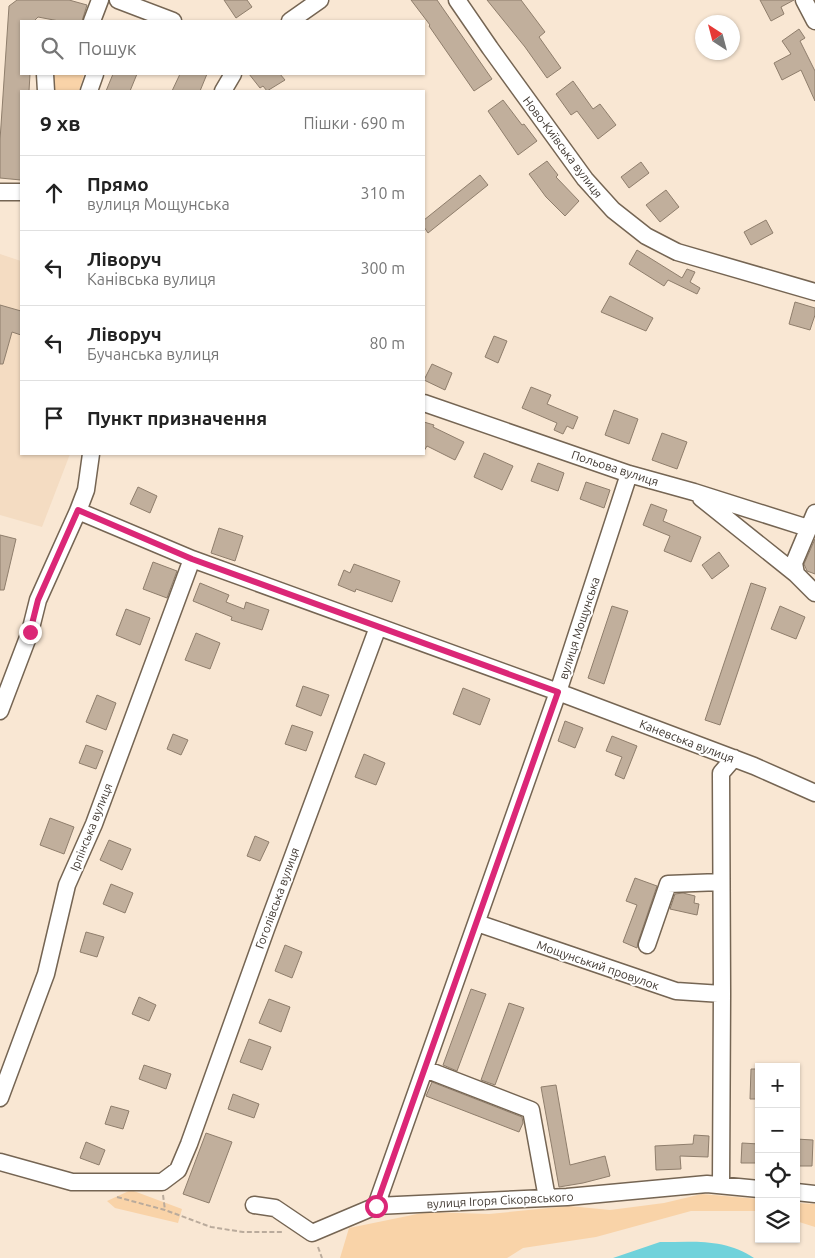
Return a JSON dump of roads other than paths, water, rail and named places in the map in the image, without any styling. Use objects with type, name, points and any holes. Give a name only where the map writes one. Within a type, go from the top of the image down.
[{"type":"street","points":[[92,20],[100,0]]},
{"type":"street","points":[[118,0],[139,4],[172,20]]},
{"type":"street","name":"Ново-Київська вулиця","points":[[457,0],[585,179],[613,210],[646,236],[677,252],[815,292]]},
{"type":"street","points":[[804,0],[815,21]]},
{"type":"street","points":[[291,20],[318,1]]},
{"type":"street","points":[[45,75],[46,90]]},
{"type":"street","points":[[89,90],[94,75]]},
{"type":"street","points":[[225,90],[232,75]]},
{"type":"street","points":[[0,192],[20,192]]},
{"type":"street","name":"Польова вулиця","points":[[425,402],[629,474],[694,492],[808,528]]},
{"type":"street","points":[[0,710],[30,632],[38,600],[86,490],[91,455]]},
{"type":"street","name":"вулиця Мощунська","points":[[376,1206],[558,692],[629,474]]},
{"type":"street","points":[[694,492],[796,574],[815,593]]},
{"type":"street","name":"Каневська вулиця","points":[[78,510],[192,559],[734,758],[815,793]]},
{"type":"street","points":[[796,574],[794,563],[815,513]]},
{"type":"street","name":"Ірпінська вулиця","points":[[0,1098],[46,974],[67,885],[94,824],[192,559]]},
{"type":"street","name":"Гоголівська вулиця","points":[[0,1162],[72,1182],[162,1182],[178,1170],[190,1144],[266,929],[378,627]]},
{"type":"street","points":[[721,1185],[721,773],[734,758]]},
{"type":"street","points":[[647,944],[668,884],[721,882]]},
{"type":"street","name":"Мощунський провулок","points":[[477,923],[676,992],[722,994]]},
{"type":"street","points":[[425,1069],[532,1110],[546,1198]]},
{"type":"street","name":"вулиця Ігоря Сікорвського","points":[[254,1205],[275,1208],[312,1233],[376,1206],[546,1198],[707,1184],[755,1189]]},
{"type":"street","points":[[800,1192],[815,1194]]},
{"type":"water","points":[[660,1242],[708,1242],[720,1244],[732,1247],[754,1258],[613,1258]]}]
